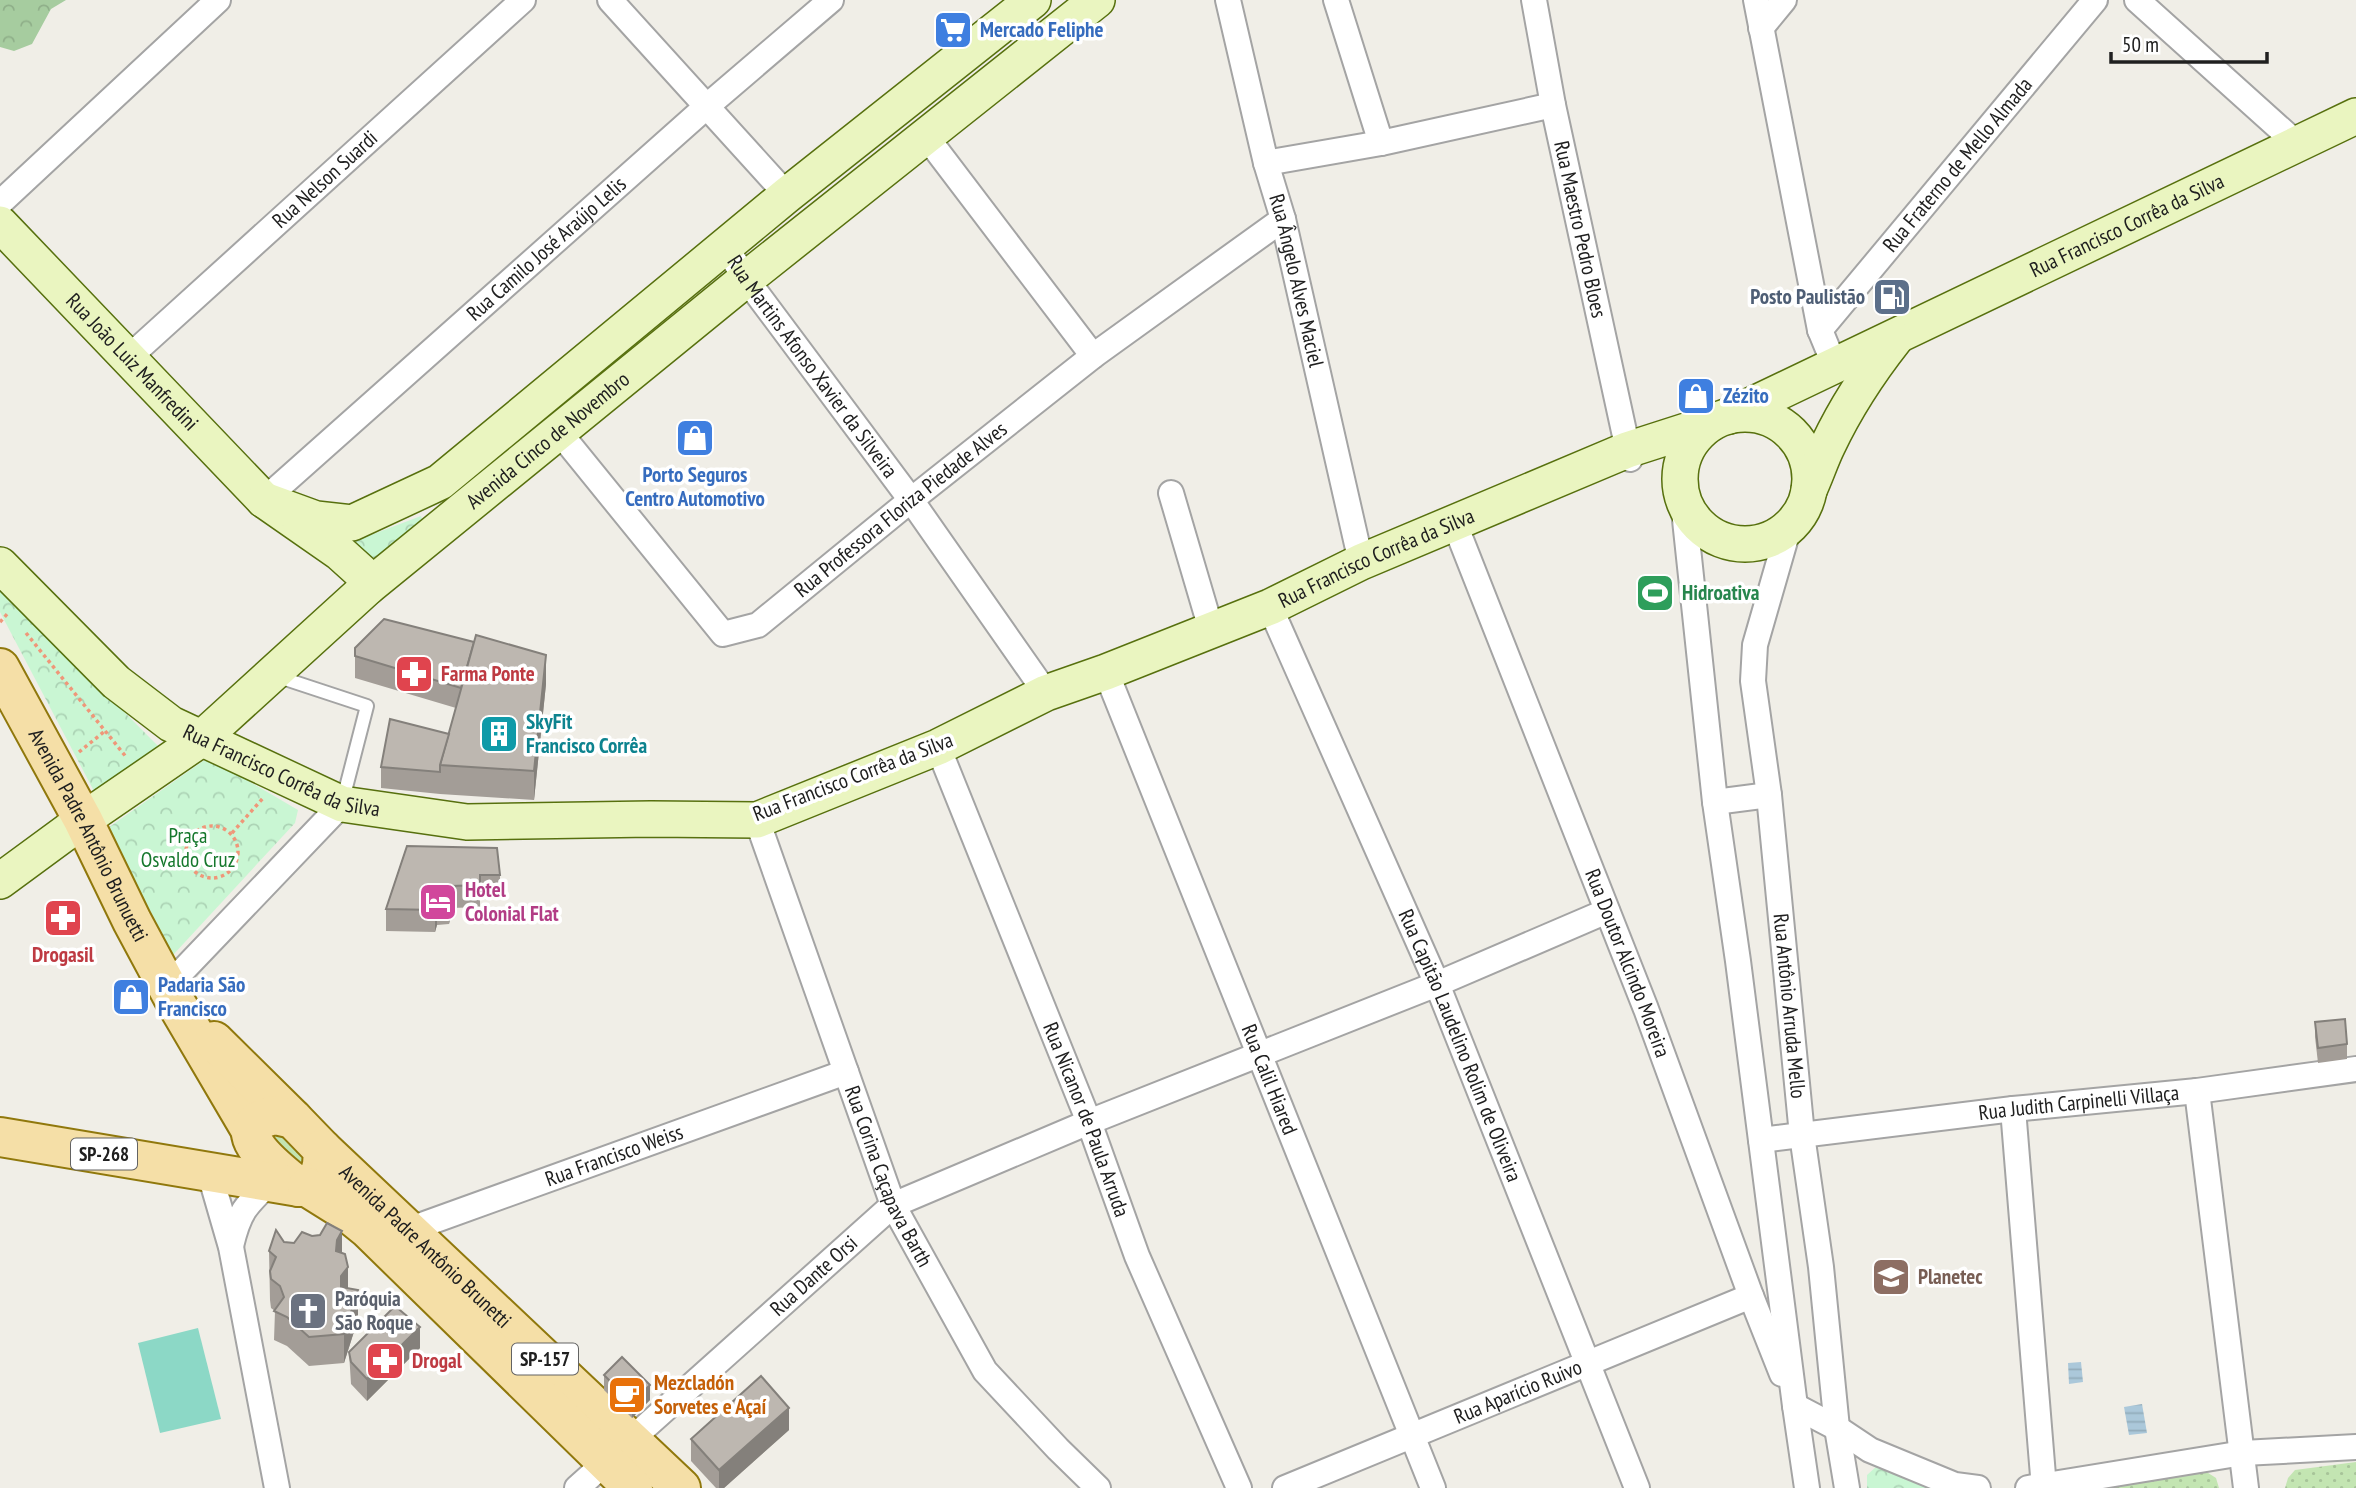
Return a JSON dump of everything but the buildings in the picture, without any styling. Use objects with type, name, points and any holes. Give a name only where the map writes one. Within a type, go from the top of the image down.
[{"type":"main road","name":"Avenida Cinco de Novembro","points":[[264,500],[316,519],[352,523],[440,482],[787,195],[1032,0]]},
{"type":"main road","name":"Avenida Cinco de Novembro","points":[[0,881],[201,739],[368,587],[746,279],[1097,0]]},
{"type":"main road","name":"Rua Francisco Corrêa da Silva","points":[[0,565],[116,682],[171,724],[342,804],[467,821],[757,820],[938,747],[1046,693],[1270,607],[1361,562],[1454,522],[1720,420],[2356,116]]},
{"type":"main road","name":"Rua João Luiz Manfredini","points":[[0,224],[264,500]]},
{"type":"main road","name":"Rua Francisco Corrêa da Silva","points":[[1809,490],[1847,408],[1865,378],[1897,336]]},
{"type":"main road","points":[[1834,364],[1847,408]]},
{"type":"main road","points":[[1621,456],[1653,461],[1670,475],[1694,519],[1710,534],[1729,542],[1751,544],[1771,539],[1789,527],[1802,510],[1809,490],[1809,469],[1802,449],[1789,431],[1771,420],[1750,414],[1720,420],[1699,433],[1683,458],[1680,473],[1682,495]]},
{"type":"main road","points":[[264,500],[340,553],[360,572],[368,587]]},
{"type":"main road","name":"Avenida Padre Antônio Brunuetti","points":[[0,668],[83,820],[171,995],[250,1133]]},
{"type":"main road","name":"Avenida Padre Antônio Brunuetti","points":[[171,995],[293,1119]]},
{"type":"main road","points":[[209,1171],[228,1165],[239,1157],[254,1123],[266,1116],[275,1115],[293,1119]]},
{"type":"main road","name":"SP-157","points":[[293,1119],[323,1149]]},
{"type":"main road","name":"SP-157","points":[[250,1133],[257,1148],[292,1185]]},
{"type":"main road","name":"SP-268","points":[[0,1137],[292,1185]]},
{"type":"main road","points":[[292,1185],[318,1176],[322,1169],[323,1149]]},
{"type":"main road","name":"Avenida Padre Antônio Brunetti","points":[[323,1149],[398,1240],[623,1464],[681,1488]]},
{"type":"main road","name":"Avenida Padre Antônio Brunetti","points":[[292,1185],[398,1240]]},
{"type":"street","points":[[0,203],[218,0]]},
{"type":"street","name":"Rua Nelson Suardi","points":[[128,358],[523,0]]},
{"type":"street","points":[[610,0],[787,195]]},
{"type":"street","name":"Rua Camilo José Araújo Lelis","points":[[264,500],[706,107],[831,0]]},
{"type":"street","name":"Rua Ângelo Alves Maciel","points":[[1228,0],[1266,163],[1283,219],[1361,562]]},
{"type":"street","points":[[1336,0],[1381,143]]},
{"type":"street","name":"Rua Maestro Pedro Bloes","points":[[1534,0],[1621,456]]},
{"type":"street","points":[[1756,0],[1820,330],[1834,364]]},
{"type":"street","points":[[1761,27],[1784,0]]},
{"type":"street","name":"Rua Fraterno de Mello Almada","points":[[1820,330],[2095,0]]},
{"type":"street","points":[[2137,0],[2296,143]]},
{"type":"street","points":[[1266,163],[1381,143],[1553,105]]},
{"type":"street","points":[[925,135],[1093,356]]},
{"type":"street","name":"Rua Professora Floriza Piedade Alves","points":[[559,432],[723,634],[758,625],[1093,356],[1283,219]]},
{"type":"street","name":"Rua Martins Afonso Xavier da Silveira","points":[[725,246],[746,279],[911,500],[1046,693]]},
{"type":"street","points":[[1171,493],[1211,629]]},
{"type":"street","points":[[1682,495],[1715,802],[1807,1488]]},
{"type":"street","name":"Rua Doutor Alcindo Moreira","points":[[1454,522],[1646,1009],[1794,1406]]},
{"type":"street","name":"Rua Antônio Arruda Mello","points":[[1789,527],[1755,645],[1753,681],[1769,795],[1802,1135],[1821,1268],[1837,1428],[1847,1488]]},
{"type":"street","name":"Rua Capitão Laudelino Rolim de Oliveira","points":[[1270,607],[1437,984],[1637,1488]]},
{"type":"street","name":"Rua Calil Hiared","points":[[1105,672],[1433,1488]]},
{"type":"street","name":"Rua Nicanor de Paula Arruda","points":[[938,747],[1089,1122],[1137,1256],[1239,1488]]},
{"type":"street","points":[[1715,802],[1769,795]]},
{"type":"street","points":[[171,995],[342,804]]},
{"type":"street","name":"Rua Corina Caçapava Barth","points":[[757,820],[893,1205],[985,1371],[1098,1488]]},
{"type":"street","name":"Rua Dante Orsi","points":[[577,1488],[623,1464],[893,1205],[1089,1122],[1437,984],[1607,911]]},
{"type":"street","name":"Rua Judith Carpinelli Villaça","points":[[1761,1140],[2013,1109],[2197,1091],[2356,1069]]},
{"type":"street","name":"Rua Francisco Weiss","points":[[398,1240],[846,1072]]},
{"type":"street","points":[[2197,1091],[2246,1488]]},
{"type":"street","points":[[2013,1109],[2038,1487],[2243,1453],[2356,1447]]},
{"type":"street","points":[[209,1171],[231,1247],[277,1488]]},
{"type":"street","points":[[231,1247],[236,1223],[244,1208],[292,1185]]},
{"type":"street","name":"Rua Aparício Ruivo","points":[[1286,1488],[1751,1296]]},
{"type":"street","points":[[1794,1406],[1837,1428],[1870,1450],[1955,1485],[1978,1488]]},
{"type":"lane","points":[[273,674],[367,706],[342,804]]},
{"type":"path","points":[[25,633],[144,778]]},
{"type":"path","points":[[231,834],[281,777]]},
{"type":"path","points":[[212,825],[231,834],[239,854],[235,867],[226,876],[213,879],[201,877],[191,869],[185,857],[186,844],[192,834],[212,825]]},
{"type":"green space","points":[[0,0],[66,0],[51,9],[32,44],[14,51],[0,47]]},
{"type":"green space","points":[[421,516],[425,527],[376,563],[355,541]]},
{"type":"green space","points":[[0,587],[161,749],[96,795],[0,612]]},
{"type":"green space","name":"Praça Osvaldo Cruz","points":[[203,761],[214,761],[298,810],[295,823],[173,955],[108,828]]},
{"type":"green space","points":[[264,1132],[305,1142],[305,1172]]},
{"type":"green space","points":[[198,1328],[221,1419],[160,1433],[138,1343]]},
{"type":"green space","points":[[2356,1462],[2356,1488],[2285,1488],[2288,1478],[2295,1470]]},
{"type":"green space","points":[[1877,1466],[1940,1488],[1867,1488],[1867,1475]]},
{"type":"green space","points":[[2205,1471],[2216,1478],[2219,1488],[2087,1488]]},
{"type":"water","points":[[2081,1362],[2083,1382],[2069,1384],[2068,1363]]},
{"type":"water","points":[[2142,1404],[2147,1433],[2129,1435],[2124,1407]]},
{"type":"place","name":"Mercado Feliphe","points":[[953,30]]},
{"type":"place","name":"Posto Paulistão","points":[[1892,297]]},
{"type":"place","name":"Zézito","points":[[1696,396]]},
{"type":"place","name":"Porto Seguros Centro Automotivo","points":[[695,438]]},
{"type":"place","name":"Hidroativa","points":[[1655,593]]},
{"type":"place","name":"Farma Ponte","points":[[414,674]]},
{"type":"place","name":"SkyFit Francisco Corrêa","points":[[499,734]]},
{"type":"place","name":"Hotel Colonial Flat","points":[[438,902]]},
{"type":"place","name":"Drogasil","points":[[63,918]]},
{"type":"place","name":"Padaria São Francisco","points":[[131,997]]},
{"type":"place","name":"Planetec","points":[[1891,1277]]},
{"type":"place","name":"Paróquia São Roque","points":[[308,1311]]},
{"type":"place","name":"Drogal","points":[[385,1361]]},
{"type":"place","name":"Mezcladón Sorvetes e Açaí","points":[[627,1395]]}]
